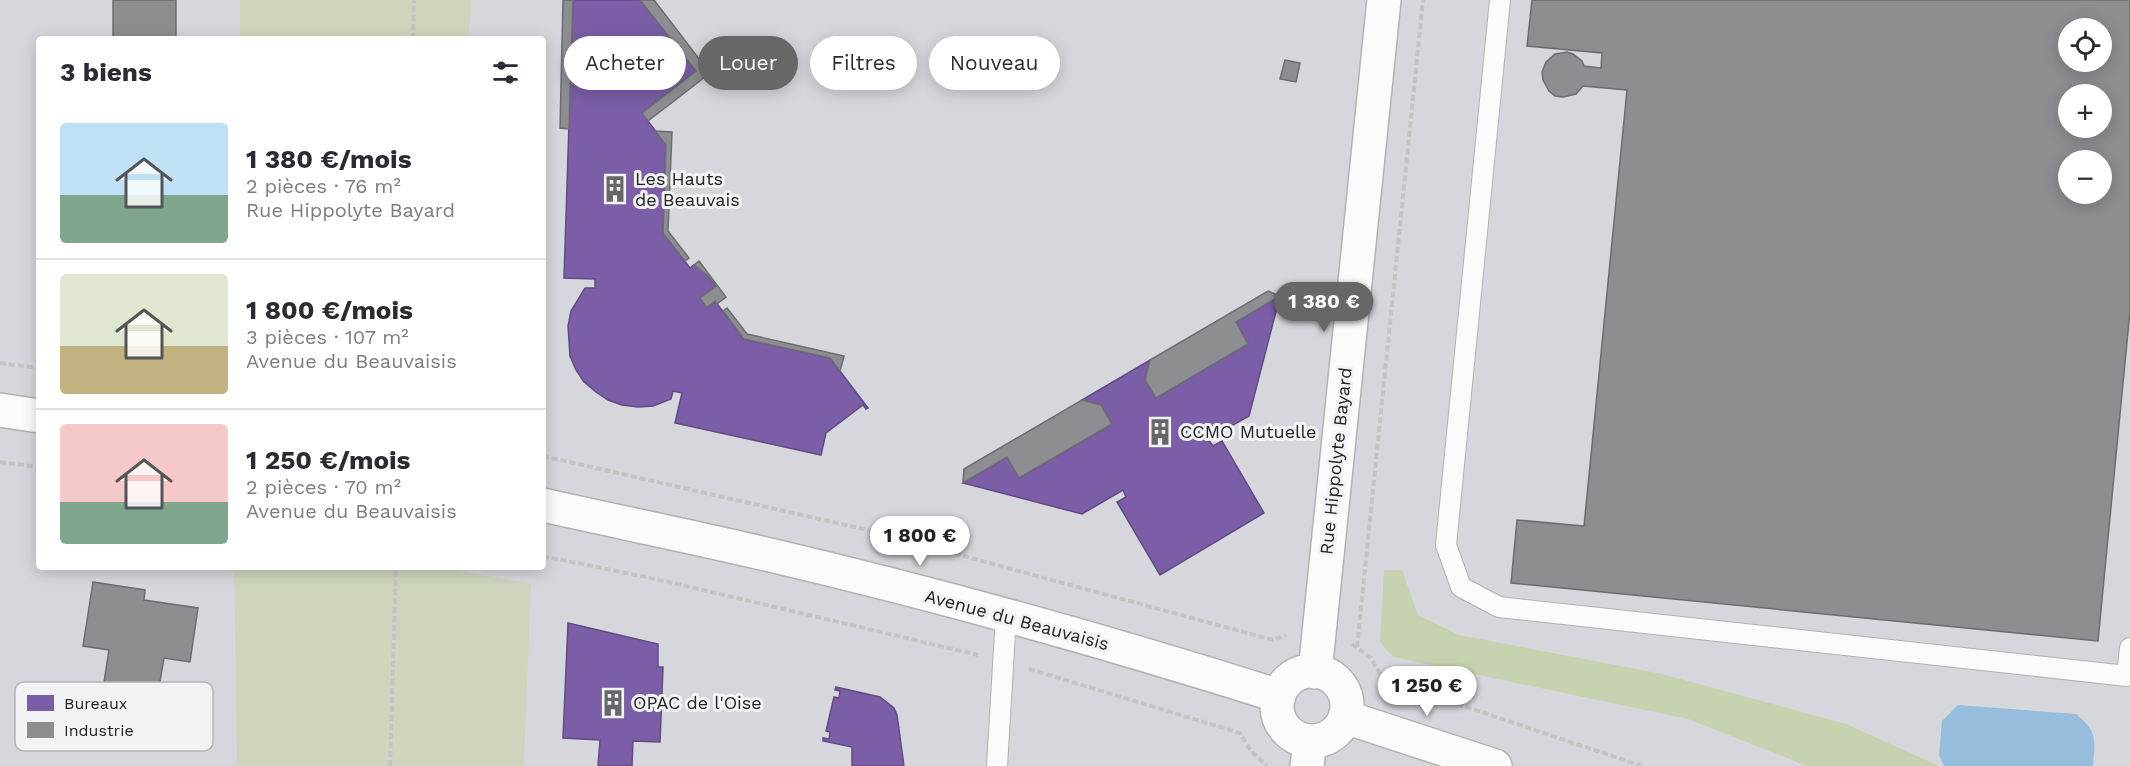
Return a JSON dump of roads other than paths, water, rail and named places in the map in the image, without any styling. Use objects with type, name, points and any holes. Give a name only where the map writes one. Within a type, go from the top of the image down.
[{"type":"street","name":"Rue Hippolyte Bayard","points":[[1315,672],[1384,0]]},
{"type":"street","points":[[0,410],[36,416]]},
{"type":"street","name":"Avenue du Beauvaisis","points":[[546,506],[771,555],[1006,616],[1279,696]]},
{"type":"street","points":[[1315,672],[1332,678],[1342,689],[1346,703],[1345,717],[1341,726],[1332,735],[1319,741],[1309,754],[1282,724],[1277,710],[1283,686],[1290,679],[1299,674],[1315,672]]},
{"type":"street","points":[[1345,717],[1495,766]]},
{"type":"lane","points":[[1500,0],[1446,545],[1461,587],[1498,607],[2127,676],[2130,648]]},
{"type":"lane","points":[[997,766],[1006,616]]},
{"type":"water","points":[[1958,705],[2076,714],[2092,731],[2094,737],[2093,766],[1944,766],[1939,755],[1942,721]]},
{"type":"place","name":"Les Hauts de Beauvais","points":[[615,189]]},
{"type":"place","name":"CCMO Mutuelle","points":[[1160,432]]},
{"type":"place","name":"OPAC de l'Oise","points":[[613,703]]}]
